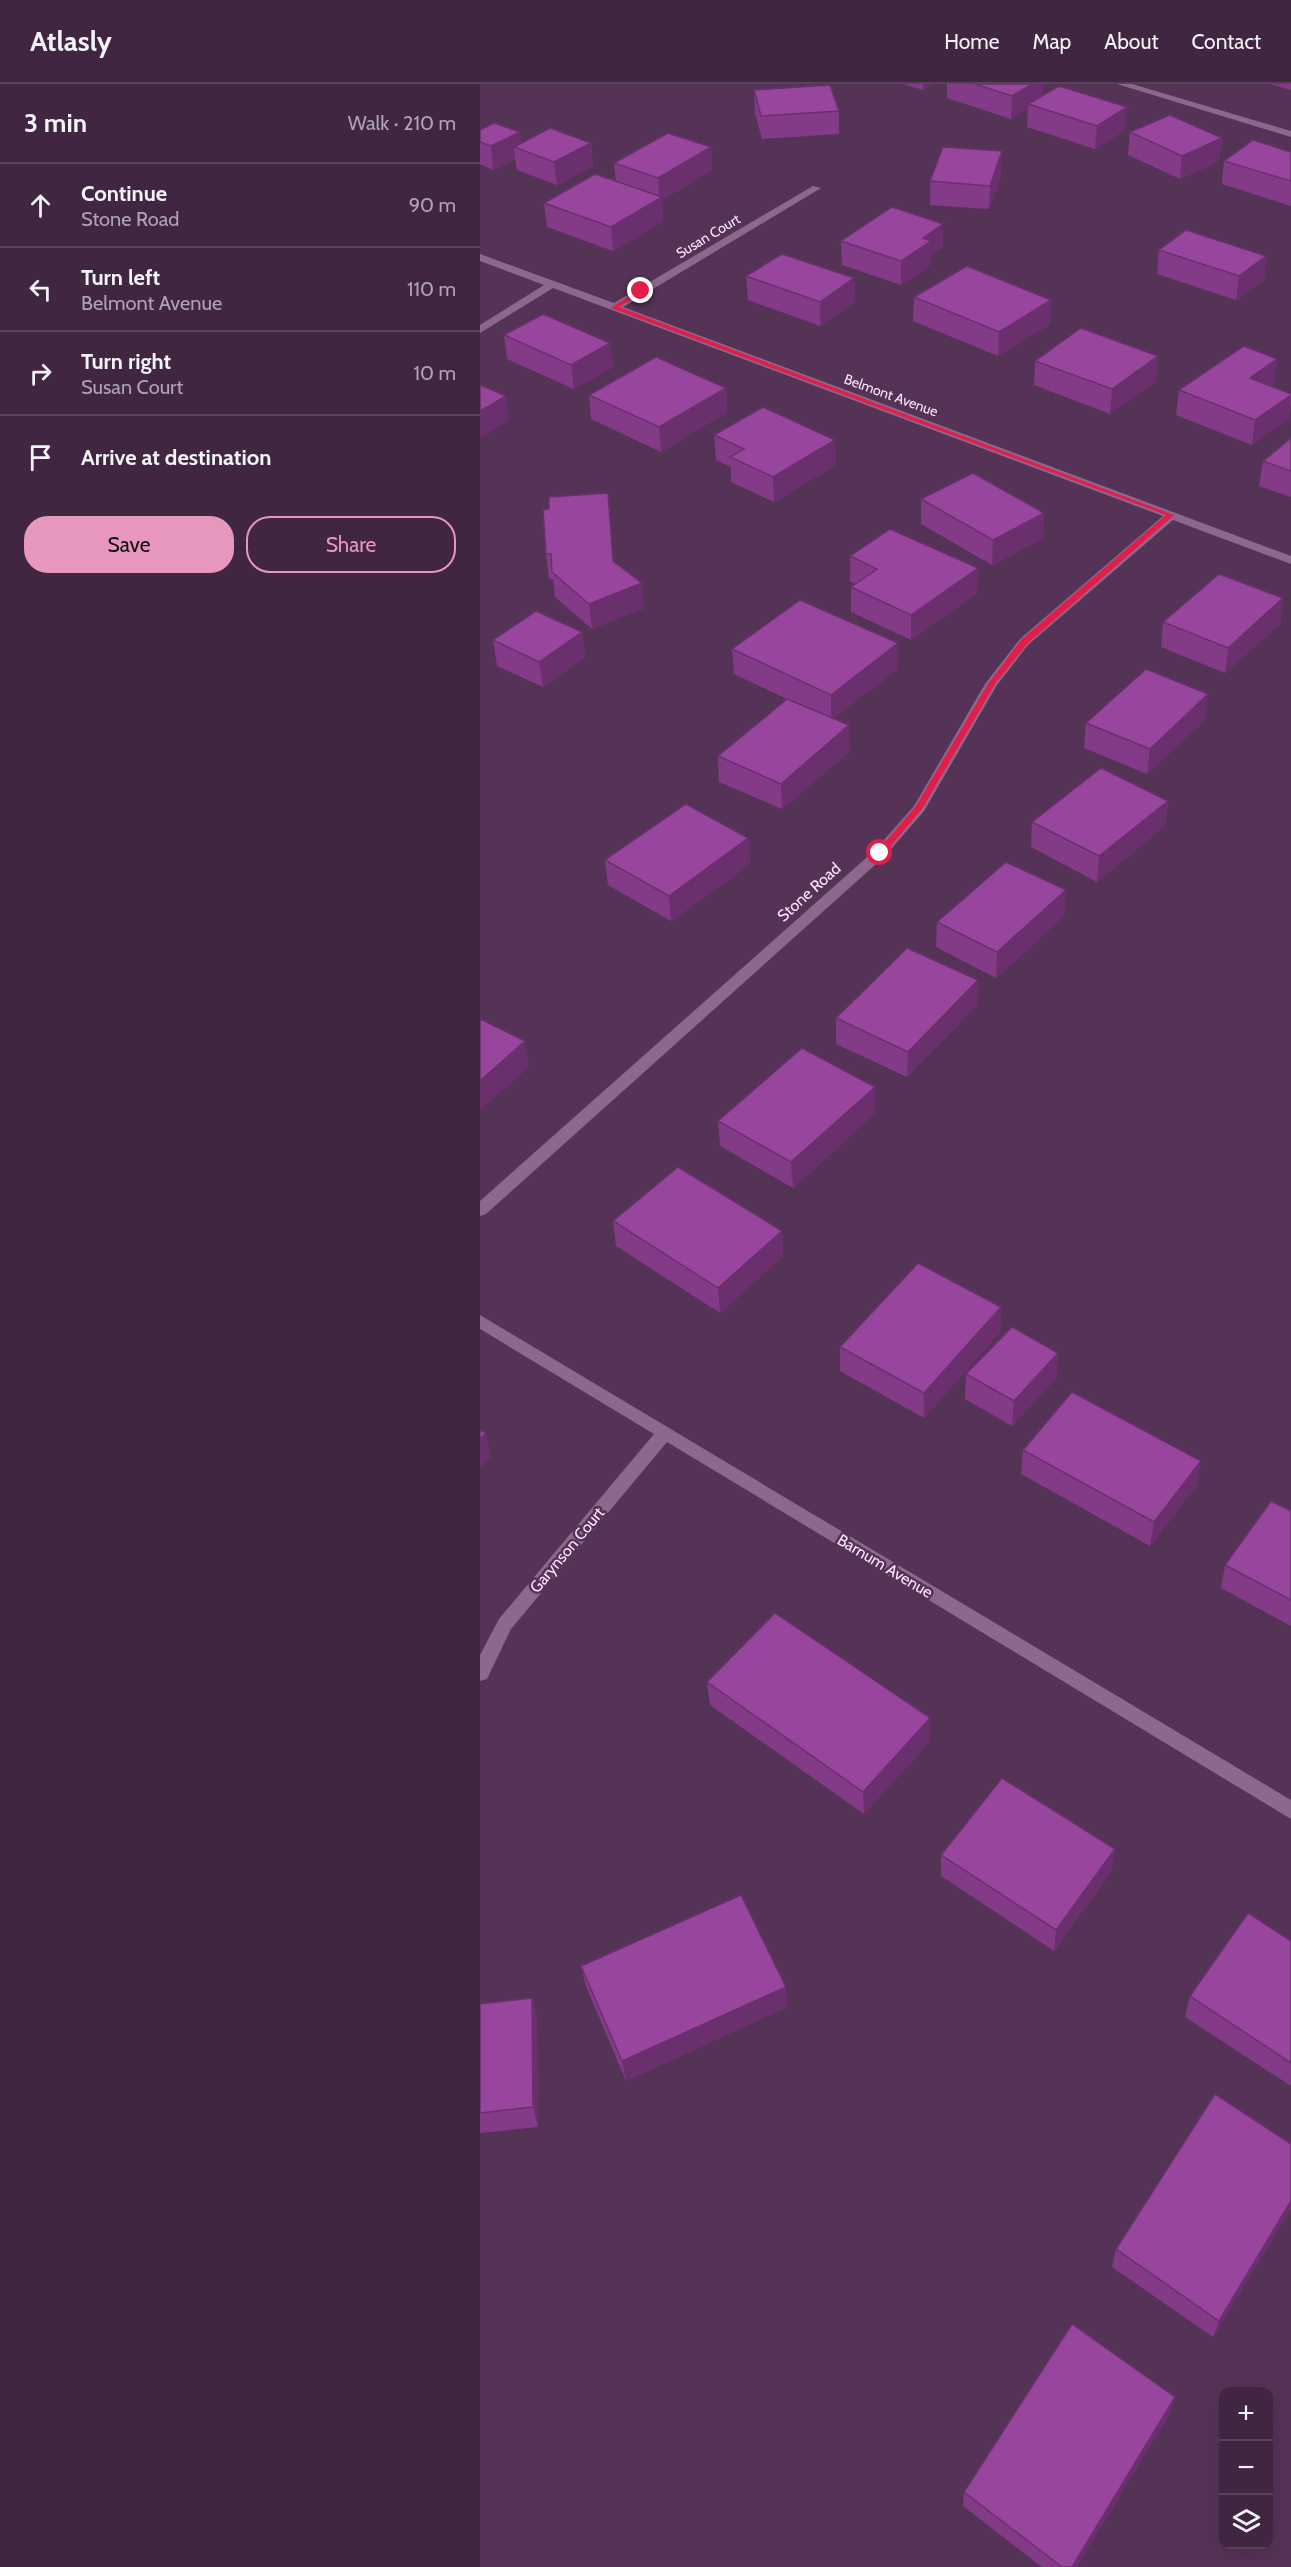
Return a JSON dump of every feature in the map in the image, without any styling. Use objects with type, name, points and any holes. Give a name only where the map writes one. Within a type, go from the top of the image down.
[{"type":"street","points":[[1122,84],[1291,134]]},
{"type":"street","name":"Susan Court","points":[[614,308],[816,188]]},
{"type":"street","name":"Belmont Avenue","points":[[480,258],[1291,560]]},
{"type":"street","points":[[480,330],[552,285]]},
{"type":"street","name":"Stone Road","points":[[480,1210],[880,853],[919,807],[991,684],[1024,642],[1171,515]]},
{"type":"street","name":"Barnum Avenue","points":[[480,1321],[1291,1810]]},
{"type":"street","name":"Garynson Court","points":[[480,1673],[505,1624],[664,1433]]},
{"type":"building","points":[[975,84],[1032,84],[1012,96]]},
{"type":"building","points":[[830,85],[839,111],[761,116],[754,90]]},
{"type":"building","points":[[1059,86],[1127,107],[1097,126],[1028,104]]},
{"type":"building","points":[[1170,115],[1222,138],[1182,156],[1130,132]]},
{"type":"building","points":[[494,123],[520,132],[491,146],[480,142],[480,130]]},
{"type":"building","points":[[550,128],[591,143],[554,162],[514,147]]},
{"type":"building","points":[[668,133],[711,147],[658,178],[614,163]]},
{"type":"building","points":[[1253,140],[1291,152],[1291,181],[1224,161]]},
{"type":"building","points":[[943,147],[1002,151],[990,186],[930,181]]},
{"type":"building","points":[[595,174],[662,197],[611,227],[544,203]]},
{"type":"building","points":[[892,207],[943,224],[923,238],[931,241],[901,261],[841,241]]},
{"type":"building","points":[[1186,230],[1266,256],[1239,276],[1159,250]]},
{"type":"building","points":[[782,254],[854,278],[820,302],[746,276]]},
{"type":"building","points":[[967,266],[1051,300],[999,332],[914,297]]},
{"type":"building","points":[[543,314],[610,343],[571,365],[504,335]]},
{"type":"building","points":[[1081,328],[1158,356],[1112,389],[1035,361]]},
{"type":"building","points":[[1244,346],[1277,359],[1250,378],[1291,395],[1255,420],[1179,390]]},
{"type":"building","points":[[656,357],[726,388],[659,427],[589,395]]},
{"type":"building","points":[[480,385],[506,396],[480,411]]},
{"type":"building","points":[[763,407],[835,440],[773,477],[730,457],[744,449],[714,435]]},
{"type":"building","points":[[1291,438],[1291,471],[1263,461]]},
{"type":"building","points":[[973,473],[1044,513],[993,540],[921,499]]},
{"type":"building","points":[[608,493],[613,561],[642,583],[589,604],[552,572],[551,554],[546,554],[543,510],[549,509],[549,497]]},
{"type":"building","points":[[890,529],[978,568],[911,615],[851,587],[877,569],[850,556]]},
{"type":"building","points":[[1219,574],[1283,598],[1228,648],[1163,622]]},
{"type":"building","points":[[800,600],[898,643],[831,695],[732,649]]},
{"type":"building","points":[[536,611],[582,632],[539,662],[493,640]]},
{"type":"building","points":[[1146,669],[1208,694],[1150,749],[1086,723]]},
{"type":"building","points":[[787,699],[849,725],[781,784],[718,756]]},
{"type":"building","points":[[1101,768],[1168,801],[1099,856],[1032,822]]},
{"type":"building","points":[[686,804],[748,838],[669,896],[605,860]]},
{"type":"building","points":[[1006,862],[1066,890],[997,952],[937,922]]},
{"type":"building","points":[[907,948],[978,980],[908,1052],[836,1018]]},
{"type":"building","points":[[480,1019],[525,1041],[480,1081]]},
{"type":"building","points":[[802,1048],[875,1087],[791,1162],[718,1121]]},
{"type":"building","points":[[678,1167],[782,1231],[718,1288],[613,1221]]},
{"type":"building","points":[[918,1263],[1001,1307],[924,1393],[840,1347]]},
{"type":"building","points":[[1012,1327],[1058,1353],[1014,1401],[966,1374]]},
{"type":"building","points":[[1072,1392],[1201,1461],[1154,1522],[1023,1450]]},
{"type":"building","points":[[480,1430],[486,1433],[480,1439]]},
{"type":"building","points":[[1271,1501],[1291,1511],[1291,1600],[1225,1565]]},
{"type":"building","points":[[775,1613],[930,1718],[863,1792],[707,1682]]},
{"type":"building","points":[[1002,1778],[1115,1849],[1056,1930],[941,1855]]},
{"type":"building","points":[[741,1895],[786,1987],[622,2061],[581,1966]]},
{"type":"building","points":[[1248,1913],[1291,1941],[1291,2063],[1190,1996]]},
{"type":"building","points":[[532,1998],[533,2107],[480,2113],[480,2004]]},
{"type":"building","points":[[1215,2094],[1291,2144],[1291,2201],[1219,2321],[1116,2249]]},
{"type":"building","points":[[1072,2324],[1175,2397],[1072,2567],[1062,2567],[964,2492]]},
{"type":"route","points":[[641,291],[614,308],[1171,515],[1024,642],[991,684],[919,807],[880,853]]}]
